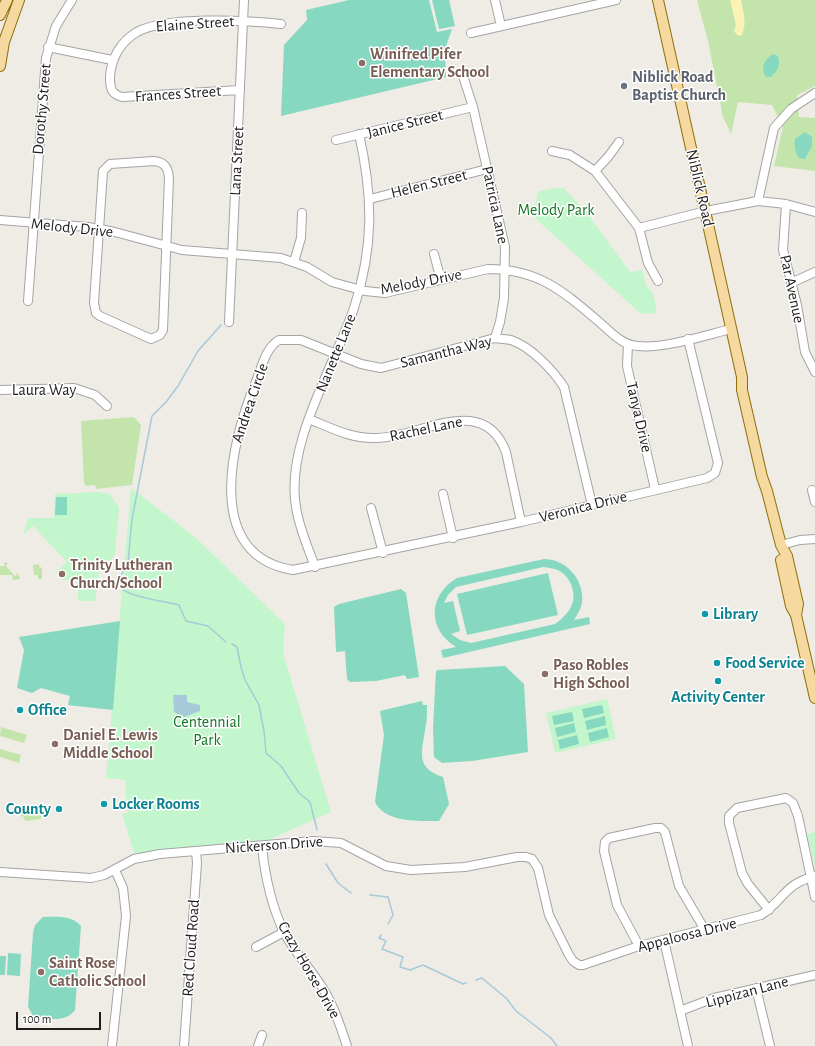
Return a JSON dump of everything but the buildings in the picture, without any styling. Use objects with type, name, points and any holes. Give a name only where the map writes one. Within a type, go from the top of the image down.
[{"type":"main road","points":[[0,15],[7,0]]},
{"type":"main road","points":[[0,66],[4,42],[19,0]]},
{"type":"main road","name":"Niblick Road","points":[[658,0],[742,377],[744,398],[762,478],[767,491],[781,544],[782,562],[791,606],[796,615],[815,698]]},
{"type":"street","name":"Dorothy Street","points":[[28,301],[44,68],[48,47],[60,16],[72,0]]},
{"type":"street","name":"Lana Street","points":[[229,322],[244,0]]},
{"type":"street","points":[[495,0],[502,26]]},
{"type":"street","points":[[471,33],[613,0]]},
{"type":"street","name":"Elaine Street","points":[[112,60],[127,39],[144,29],[166,24],[243,21],[281,24]]},
{"type":"street","points":[[48,47],[112,60]]},
{"type":"street","name":"Frances Street","points":[[112,60],[110,87],[116,96],[126,97],[240,90]]},
{"type":"street","name":"Patricia Lane","points":[[462,73],[473,107],[505,247],[505,269],[501,316],[495,338]]},
{"type":"street","points":[[758,201],[774,128],[791,109],[815,93]]},
{"type":"street","name":"Janice Street","points":[[336,140],[473,107]]},
{"type":"street","name":"Nanette Lane","points":[[315,567],[298,519],[294,493],[296,461],[309,419],[354,307],[368,242],[370,199],[368,178],[359,134]]},
{"type":"street","points":[[595,170],[608,157],[619,142]]},
{"type":"street","points":[[552,151],[570,155],[595,170],[639,228],[648,263],[658,281]]},
{"type":"street","points":[[159,161],[167,167],[169,178],[167,247],[163,330],[160,335],[151,339],[96,313],[94,303],[98,228],[103,171],[105,167],[110,164],[159,161]]},
{"type":"street","name":"Helen Street","points":[[370,199],[487,169]]},
{"type":"street","points":[[639,228],[706,211],[758,201],[786,204],[815,212]]},
{"type":"street","name":"Par Avenue","points":[[786,204],[783,250],[805,352],[815,372]]},
{"type":"street","points":[[294,262],[301,238],[302,213]]},
{"type":"street","name":"Melody Drive","points":[[0,220],[98,228],[167,247],[268,257],[294,262],[332,282],[358,290],[385,293],[488,269],[505,269],[540,278],[558,288],[617,338],[628,344],[638,346],[657,345],[731,329]]},
{"type":"street","points":[[434,254],[441,280]]},
{"type":"street","points":[[791,283],[815,272]]},
{"type":"street","name":"Samantha Way","points":[[336,353],[366,366],[381,368],[495,338],[510,340],[531,352],[557,377],[564,387],[592,505]]},
{"type":"street","name":"Andrea Circle","points":[[315,567],[293,570],[284,569],[266,562],[246,544],[236,524],[233,510],[232,471],[240,424],[269,348],[273,343],[285,339],[301,340],[336,353]]},
{"type":"street","name":"Veronica Drive","points":[[315,567],[452,538],[712,476],[717,468],[688,339]]},
{"type":"street","name":"Tanya Drive","points":[[628,344],[627,366],[655,489]]},
{"type":"street","name":"Laura Way","points":[[0,390],[23,391],[74,388],[95,395],[107,406]]},
{"type":"street","name":"Rachel Lane","points":[[309,419],[348,435],[378,438],[390,437],[457,421],[478,421],[496,432],[502,441],[506,452],[521,522]]},
{"type":"street","points":[[812,490],[815,502]]},
{"type":"street","points":[[442,494],[452,538]]},
{"type":"street","points":[[372,508],[383,553]]},
{"type":"street","points":[[781,544],[815,539]]},
{"type":"street","points":[[769,910],[748,884],[742,873],[729,822],[730,816],[737,808],[786,798],[793,803],[798,816],[813,877],[815,897]]},
{"type":"street","points":[[639,946],[617,905],[604,850],[605,842],[609,838],[661,828],[665,832],[679,886],[705,930]]},
{"type":"street","name":"Nickerson Drive","points":[[0,872],[91,878],[115,870],[143,857],[313,841],[331,841],[355,849],[386,866],[411,870],[471,866],[517,857],[532,858],[538,868],[549,915],[560,939]]},
{"type":"street","name":"Crazy Horse Drive","points":[[262,847],[265,874],[273,905],[284,932],[328,997],[339,1021],[347,1046]]},
{"type":"street","name":"Red Cloud Road","points":[[184,1046],[197,863],[196,851]]},
{"type":"street","points":[[112,1046],[126,916],[123,888],[115,870]]},
{"type":"street","name":"Appaloosa Drive","points":[[560,939],[569,955],[579,965],[583,965],[639,946],[751,919],[769,910],[789,888],[799,881],[813,877]]},
{"type":"street","points":[[256,947],[284,932]]},
{"type":"street","points":[[664,940],[688,1046]]},
{"type":"street","name":"Lippizan Lane","points":[[680,1011],[714,998],[815,975]]},
{"type":"street","points":[[756,988],[770,1046]]},
{"type":"street","points":[[258,1046],[262,1035]]},
{"type":"green space","name":"Winifred Pifer Elementary School","points":[[349,0],[429,0],[437,32],[452,29],[445,49],[446,77],[281,116],[284,45],[307,20],[306,10]]},
{"type":"green space","points":[[432,0],[449,0],[455,26],[439,29]]},
{"type":"green space","points":[[697,0],[815,0],[815,86],[797,95],[799,117],[815,118],[815,171],[774,166],[783,127],[772,105],[738,102],[731,134],[723,117],[708,41]]},
{"type":"green space","points":[[773,54],[778,56],[778,67],[771,77],[766,77],[763,67],[767,59]]},
{"type":"green space","points":[[805,132],[812,137],[812,146],[805,159],[799,158],[796,151],[795,139]]},
{"type":"green space","name":"Melody Park","points":[[553,188],[564,188],[586,212],[630,272],[642,270],[647,287],[653,293],[657,313],[641,314],[536,219],[535,206],[538,192]]},
{"type":"green space","points":[[134,417],[141,425],[132,485],[96,489],[95,485],[86,486],[84,483],[81,421]]},
{"type":"green space","name":"Centennial Park","points":[[131,488],[194,536],[285,624],[283,653],[331,812],[250,848],[145,856],[134,853],[122,814],[127,813],[125,780],[106,778]]},
{"type":"green space","points":[[99,492],[110,494],[119,508],[115,555],[100,570],[95,601],[78,601],[78,580],[61,580],[61,573],[56,572],[67,562],[33,526],[25,533],[24,532],[28,518],[54,518],[55,494]]},
{"type":"green space","points":[[56,497],[67,497],[67,515],[55,515]]},
{"type":"green space","points":[[544,559],[552,560],[566,567],[577,579],[582,595],[582,603],[574,620],[589,617],[590,624],[443,658],[441,650],[456,647],[447,640],[440,631],[436,622],[436,603],[447,585],[457,578]],"holes":[[[543,567],[552,568],[564,574],[570,582],[573,590],[573,602],[571,607],[568,612],[555,624],[471,643],[460,640],[451,634],[460,631],[453,601],[444,603],[448,595],[456,587]]]},
{"type":"green space","points":[[5,562],[8,563],[6,566],[15,576],[18,573],[20,579],[13,580],[12,575],[0,575],[0,566],[4,566]]},
{"type":"green space","points":[[38,564],[42,569],[42,579],[38,579],[38,575],[34,575],[33,565]]},
{"type":"green space","points":[[548,573],[558,615],[467,635],[457,594]]},
{"type":"green space","points":[[401,589],[406,593],[419,677],[407,679],[405,675],[376,681],[350,682],[347,679],[345,651],[336,652],[334,607],[339,604]]},
{"type":"green space","points":[[120,621],[113,710],[68,705],[70,696],[41,688],[32,693],[17,688],[24,650],[19,637]]},
{"type":"green space","points":[[505,666],[524,684],[528,752],[472,761],[442,763],[434,757],[433,729],[436,671]]},
{"type":"green space","points":[[607,699],[616,739],[555,753],[546,713]]},
{"type":"green space","points":[[422,701],[423,705],[427,705],[427,720],[422,758],[428,769],[443,777],[449,804],[439,821],[413,821],[395,817],[380,809],[375,802],[384,735],[380,711]]},
{"type":"green space","points":[[602,705],[604,713],[584,718],[582,709]]},
{"type":"green space","points":[[572,712],[574,721],[554,725],[552,716]]},
{"type":"green space","points":[[605,716],[606,725],[587,730],[585,721]]},
{"type":"green space","points":[[574,723],[576,732],[557,737],[555,728]]},
{"type":"green space","points":[[1,727],[27,735],[24,743],[0,736]]},
{"type":"green space","points":[[607,728],[609,737],[590,742],[588,733]]},
{"type":"green space","points":[[577,735],[579,744],[560,749],[558,740]]},
{"type":"green space","points":[[0,749],[21,755],[19,763],[0,757]]},
{"type":"green space","points":[[22,811],[41,816],[41,819],[25,821],[24,817],[21,816]]},
{"type":"green space","points":[[815,832],[815,866],[807,834]]},
{"type":"green space","points":[[43,917],[68,918],[77,922],[81,926],[75,1010],[67,1017],[50,1019],[33,1016],[28,1007],[33,933],[35,925]]},
{"type":"green space","points":[[8,953],[21,954],[20,976],[7,975]]},
{"type":"green space","points":[[0,956],[6,956],[5,975],[0,975]]},
{"type":"sand","points":[[730,0],[741,0],[745,23],[741,36],[737,35],[734,31],[736,25]]},
{"type":"water","points":[[173,695],[187,695],[187,702],[200,705],[200,711],[184,717],[174,712]]},
{"type":"waterway","points":[[221,325],[198,351],[178,386],[166,402],[152,416],[132,519],[128,563],[116,584],[121,589],[136,595],[179,605],[186,621],[208,626],[226,642]]},
{"type":"waterway","points":[[232,644],[237,647],[245,680],[259,705],[266,753],[281,766],[299,793],[310,802],[317,830]]},
{"type":"waterway","points":[[326,864],[338,883],[351,893]]},
{"type":"waterway","points":[[370,895],[388,897],[393,915],[388,924]]},
{"type":"waterway","points":[[381,935],[379,938],[386,941],[382,949],[403,957],[400,967],[410,970],[423,965],[463,984],[466,983]]},
{"type":"waterway","points":[[476,980],[482,978],[507,999],[516,1011],[551,1038],[557,1046]]},
{"type":"place","name":"Winifred Pifer Elementary School","points":[[362,63]]},
{"type":"place","name":"Niblick Road Baptist Church","points":[[624,86]]},
{"type":"place","name":"Trinity Lutheran Church/School","points":[[62,574]]},
{"type":"place","name":"Library","points":[[705,614]]},
{"type":"place","name":"Food Service","points":[[717,663]]},
{"type":"place","name":"Paso Robles High School","points":[[545,674]]},
{"type":"place","name":"Activity Center","points":[[718,681]]},
{"type":"place","name":"Office","points":[[20,710]]},
{"type":"place","name":"Daniel E. Lewis Middle School","points":[[55,744]]},
{"type":"place","name":"Locker Rooms","points":[[104,804]]},
{"type":"place","name":"County","points":[[59,809]]},
{"type":"place","name":"Saint Rose Catholic School","points":[[41,972]]}]
